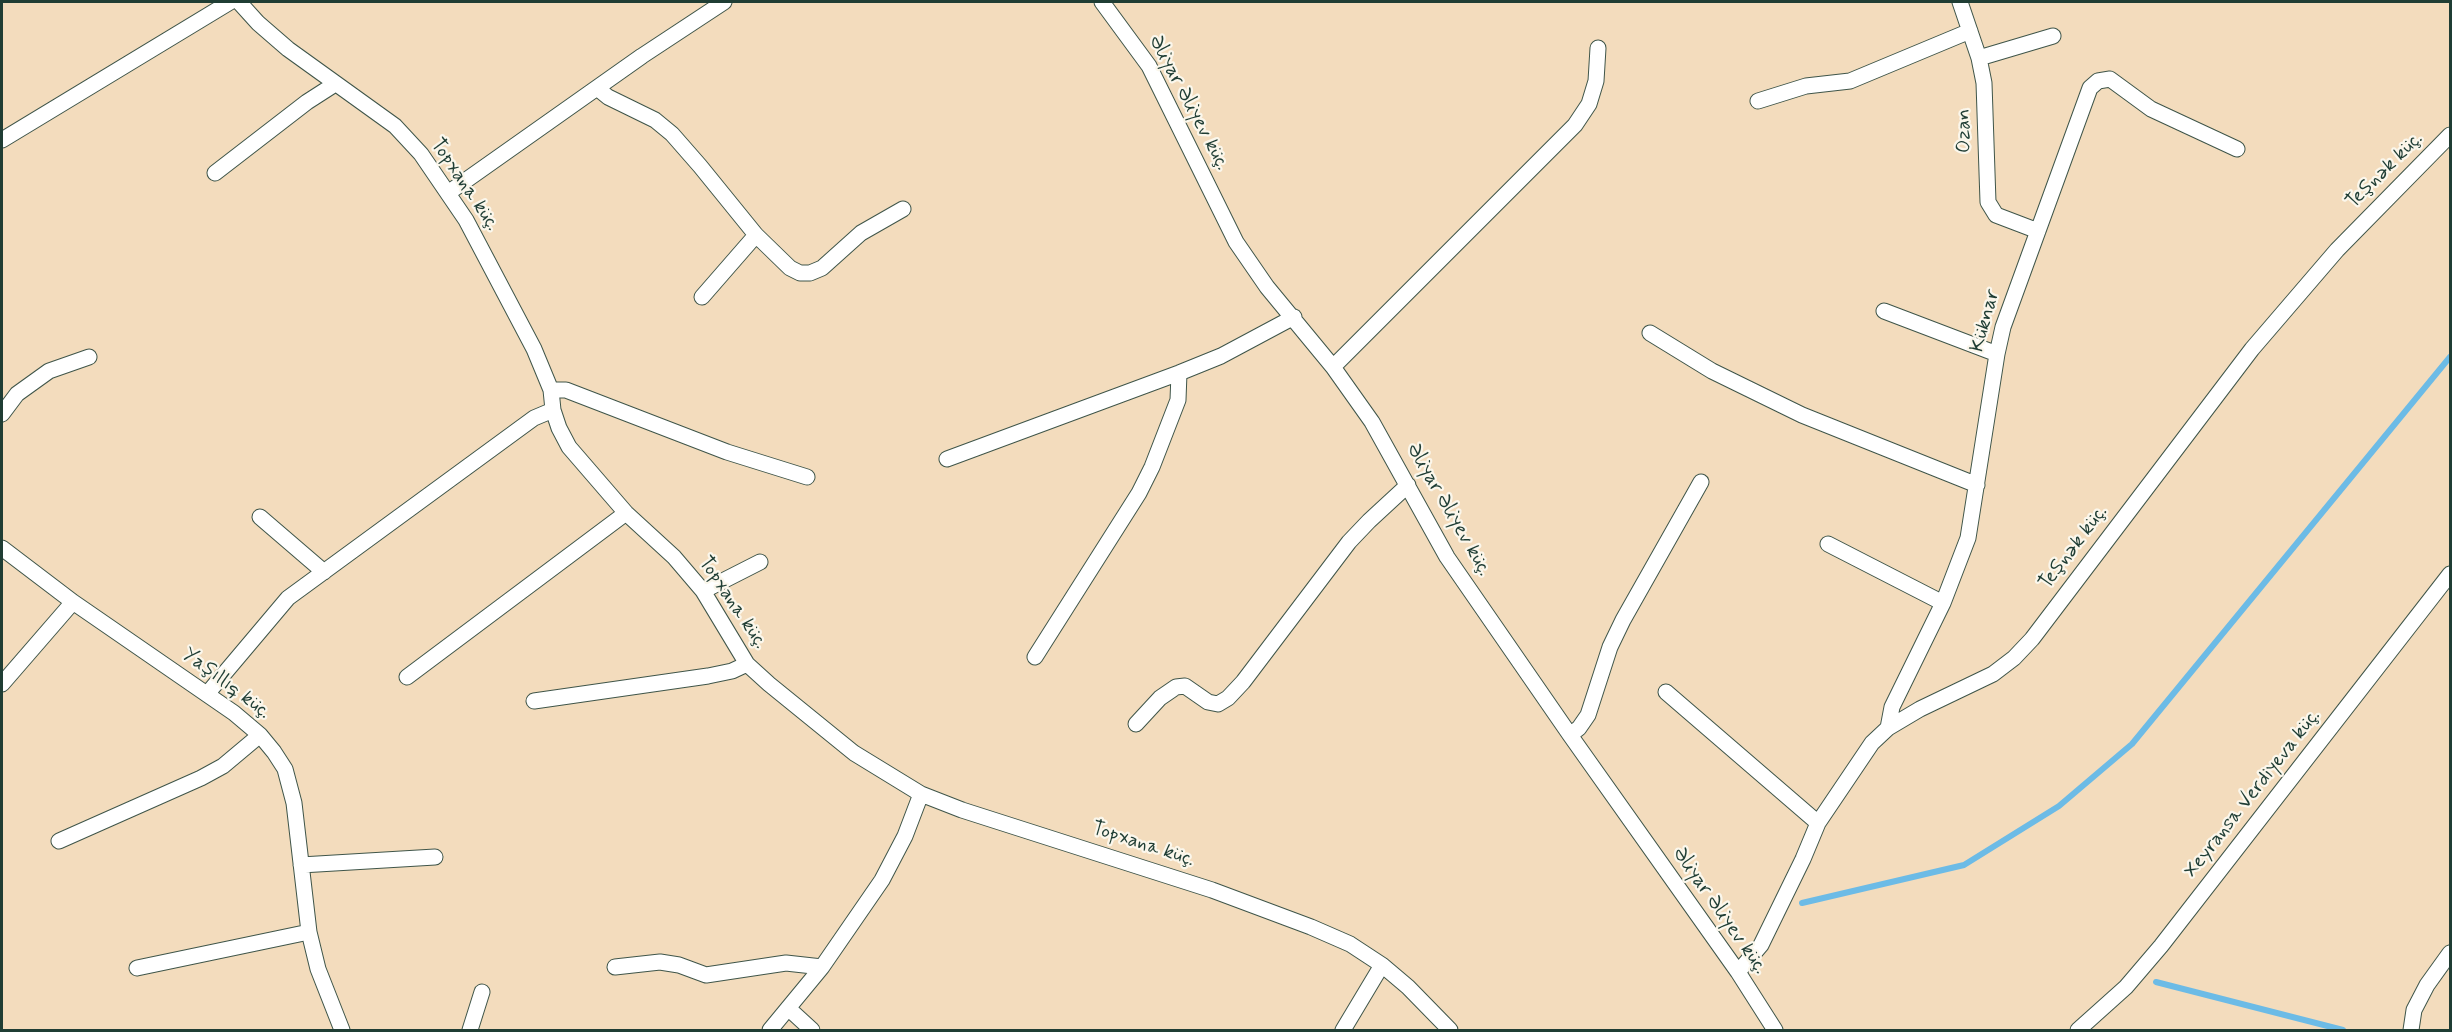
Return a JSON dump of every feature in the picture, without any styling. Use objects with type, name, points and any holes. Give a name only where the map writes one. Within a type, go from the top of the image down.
[{"type":"street","points":[[2,140],[230,2]]},
{"type":"street","name":"Topxana küç.","points":[[238,2],[288,50],[395,126],[422,154],[466,220],[529,339],[551,390],[559,429],[569,447],[626,513],[674,557],[703,591],[734,646],[747,664],[854,753],[921,794],[962,810],[1212,890],[1350,944],[1382,965],[1408,987],[1450,1030]]},
{"type":"street","points":[[448,193],[724,2]]},
{"type":"street","name":"Əliyar Əliyev küç.","points":[[1102,2],[1149,66],[1236,242],[1267,286],[1333,367],[1372,422],[1448,557],[1775,1030]]},
{"type":"street","name":"Ozan","points":[[1960,2],[1979,58],[1986,106],[1988,202],[1996,215],[2038,231]]},
{"type":"street","points":[[1758,101],[1806,86],[1850,81],[1970,31]]},
{"type":"street","points":[[1979,58],[2053,36]]},
{"type":"street","points":[[1333,367],[1575,125],[1589,104],[1596,81],[1598,48]]},
{"type":"street","name":"Küknar","points":[[1888,728],[1896,697],[1943,603],[1968,538],[1996,354],[2015,291],[2090,88],[2098,81],[2110,79],[2151,109],[2237,149]]},
{"type":"street","points":[[215,173],[307,102],[335,84]]},
{"type":"street","points":[[597,88],[608,97],[655,120],[672,134],[756,235],[790,268],[800,273],[810,273],[822,268],[861,233],[903,209]]},
{"type":"street","name":"Teşnək küç.","points":[[1737,972],[1761,945],[1818,823],[1872,744],[1888,728],[1920,709],[1993,674],[2014,658],[2032,639],[2252,349],[2337,250],[2451,135]]},
{"type":"street","points":[[702,297],[756,235]]},
{"type":"street","points":[[1884,311],[1996,354]]},
{"type":"street","points":[[947,459],[1221,356],[1294,317]]},
{"type":"street","points":[[1650,333],[1712,371],[1802,415],[1977,485]]},
{"type":"street","points":[[2,414],[17,394],[49,371],[89,357]]},
{"type":"street","points":[[1035,657],[1139,493],[1152,467],[1178,400],[1179,373]]},
{"type":"street","points":[[551,390],[566,390],[727,452],[807,477]]},
{"type":"street","points":[[207,694],[288,598],[534,418],[554,410]]},
{"type":"street","points":[[1569,735],[1579,728],[1588,715],[1610,647],[1623,620],[1701,482]]},
{"type":"street","points":[[1136,724],[1160,698],[1176,687],[1185,686],[1208,702],[1218,704],[1228,698],[1244,682],[1350,542],[1369,520],[1408,485]]},
{"type":"street","points":[[407,677],[626,513]]},
{"type":"street","points":[[260,517],[324,572]]},
{"type":"street","points":[[1828,544],[1943,603]]},
{"type":"street","name":"Yaşıllıq küç.","points":[[2,548],[73,602],[234,713],[260,735],[274,752],[290,783],[309,932],[318,969],[342,1030]]},
{"type":"street","points":[[703,591],[760,562]]},
{"type":"street","name":"Xeyransa Verdiyeva küç.","points":[[2078,1030],[2127,987],[2161,946],[2451,574]]},
{"type":"street","points":[[2,684],[73,602]]},
{"type":"street","points":[[534,701],[708,676],[732,671],[747,664]]},
{"type":"street","points":[[1666,692],[1818,823]]},
{"type":"street","points":[[59,841],[201,778],[223,766],[260,735]]},
{"type":"street","points":[[770,1030],[822,967],[882,880],[905,836],[921,794]]},
{"type":"street","points":[[301,865],[435,857]]},
{"type":"street","points":[[137,968],[309,932]]},
{"type":"street","points":[[2411,1030],[2415,1010],[2427,985],[2451,953]]},
{"type":"street","points":[[615,968],[660,962],[679,965],[706,975],[786,963],[822,967]]},
{"type":"street","points":[[1343,1030],[1382,965]]},
{"type":"street","points":[[470,1030],[482,992]]},
{"type":"street","points":[[788,1008],[812,1030]]},
{"type":"waterway","points":[[1802,903],[1964,865],[2059,806],[2132,744],[2450,357]]},
{"type":"waterway","points":[[2156,982],[2343,1030]]}]
